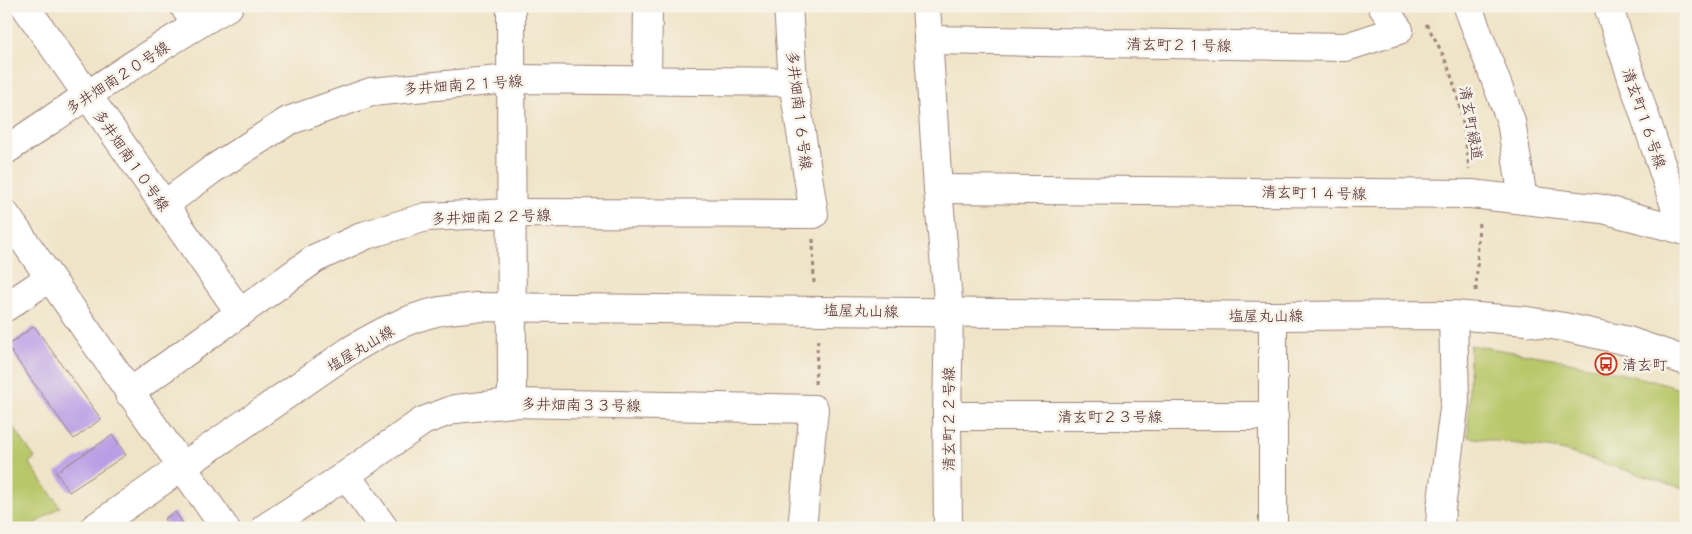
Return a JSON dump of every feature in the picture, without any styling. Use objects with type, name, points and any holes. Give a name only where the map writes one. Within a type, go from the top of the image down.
[{"type":"street","name":"多井畑南１０号線","points":[[25,6],[240,313]]},
{"type":"street","name":"多井畑南２０号線","points":[[6,150],[87,96],[190,16],[229,6]]},
{"type":"street","points":[[512,6],[512,403]]},
{"type":"street","points":[[648,6],[648,80]]},
{"type":"street","name":"多井畑南１６号線","points":[[788,6],[793,82],[813,214]]},
{"type":"street","name":"清玄町２２号線","points":[[926,6],[938,189],[949,311],[947,416],[948,528]]},
{"type":"street","name":"清玄町２１号線","points":[[928,40],[1346,47],[1399,30],[1382,6]]},
{"type":"street","points":[[1470,6],[1468,8],[1511,121],[1523,200]]},
{"type":"street","name":"清玄町１６号線","points":[[1608,6],[1684,231]]},
{"type":"street","name":"多井畑南２１号線","points":[[164,205],[213,169],[288,121],[370,92],[511,79],[793,82]]},
{"type":"street","name":"清玄町１４号線","points":[[938,189],[1476,194],[1603,209],[1684,231]]},
{"type":"street","name":"多井畑南２２号線","points":[[129,392],[316,258],[366,235],[426,217],[511,213],[813,214]]},
{"type":"street","points":[[6,214],[225,528]]},
{"type":"street","points":[[6,307],[49,278]]},
{"type":"street","name":"塩屋丸山線","points":[[94,528],[351,350],[380,332],[436,312],[476,307],[1274,316],[1453,315],[1527,321],[1564,327],[1628,341],[1686,361]]},
{"type":"street","points":[[1440,528],[1455,401],[1453,315]]},
{"type":"street","points":[[1274,316],[1274,528]]},
{"type":"street","name":"多井畑南３３号線","points":[[265,528],[346,475],[422,421],[455,409],[512,403],[814,409]]},
{"type":"street","points":[[802,528],[814,409]]},
{"type":"street","name":"清玄町２３号線","points":[[947,416],[1274,416]]},
{"type":"street","points":[[346,475],[384,528]]},
{"type":"path","name":"清玄町緑道","points":[[1425,23],[1438,44],[1460,103],[1476,194],[1476,292]]},
{"type":"path","points":[[813,214],[814,284]]},
{"type":"path","points":[[814,409],[818,334]]},
{"type":"green space","points":[[1470,345],[1552,358],[1663,383],[1686,392],[1686,489],[1561,450],[1468,437]]},
{"type":"green space","points":[[6,416],[35,458],[29,462],[60,507],[28,528],[6,528]]},
{"type":"building","points":[[34,326],[101,419],[74,439],[7,346]]},
{"type":"building","points":[[113,435],[126,455],[69,492],[56,472]]},
{"type":"building","points":[[175,512],[186,528],[170,528],[164,519]]},
{"type":"place","name":"清玄町","points":[[1606,364]]}]
